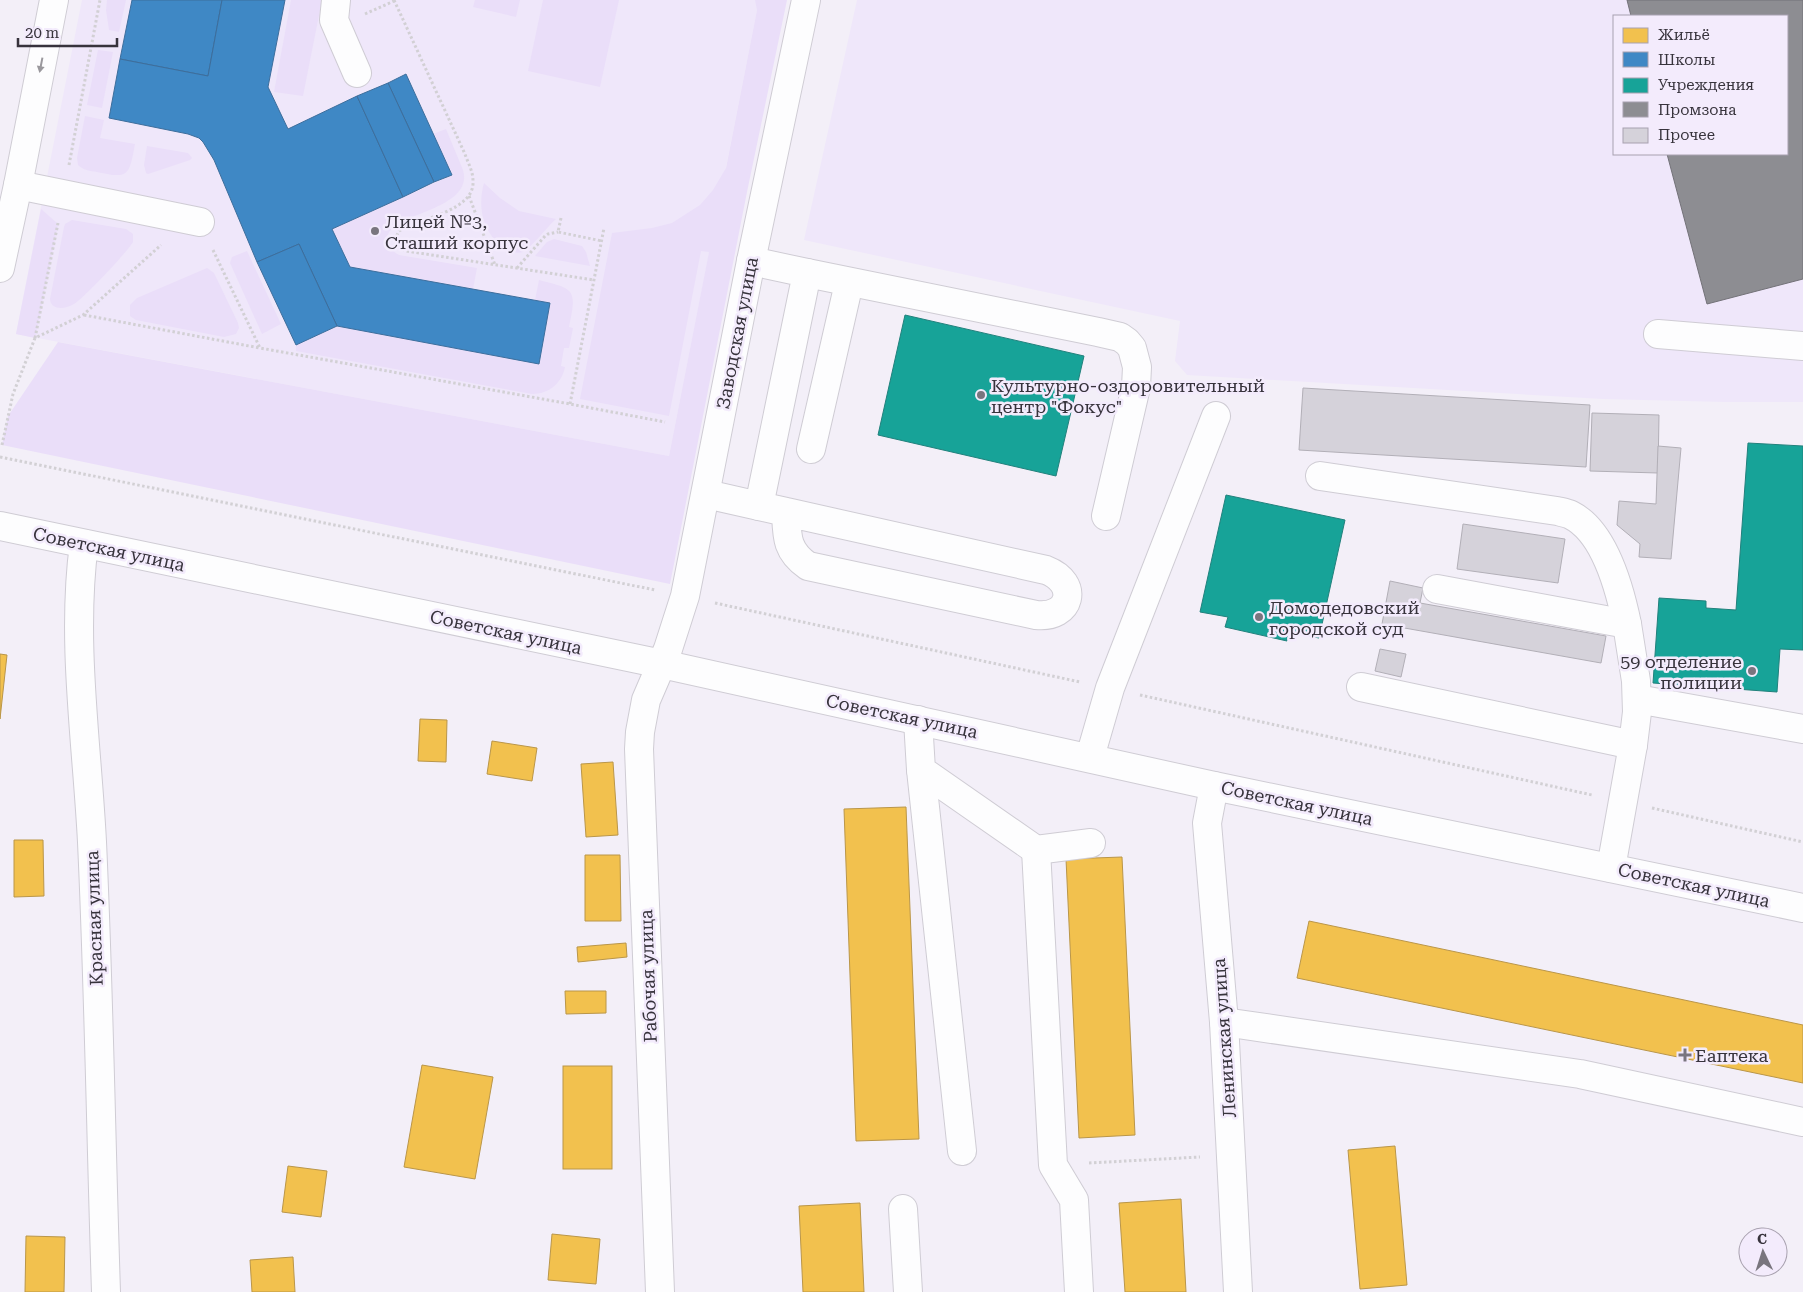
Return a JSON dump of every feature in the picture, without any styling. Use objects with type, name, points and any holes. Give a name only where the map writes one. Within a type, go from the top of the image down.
[{"type":"street","points":[[0,268],[6,210],[18,185],[54,0]]},
{"type":"street","points":[[336,0],[334,20],[357,73]]},
{"type":"street","name":"Заводская улица","points":[[662,664],[676,628],[685,596],[751,260],[806,0]]},
{"type":"street","points":[[18,185],[194,221]]},
{"type":"street","points":[[751,260],[849,283],[1098,332],[1120,337],[1127,342],[1136,358],[1136,382],[1106,516]]},
{"type":"street","points":[[759,506],[807,273]]},
{"type":"street","points":[[811,449],[849,283]]},
{"type":"street","points":[[1658,334],[1803,346]]},
{"type":"street","points":[[1090,758],[1110,688],[1216,416]]},
{"type":"street","points":[[1320,476],[1556,511],[1571,515],[1582,522],[1593,536],[1614,574],[1620,592],[1627,624],[1637,699],[1633,745],[1611,868]]},
{"type":"street","points":[[706,494],[1046,570],[1063,580],[1066,585],[1067,596],[1060,610],[1055,613],[1042,615],[808,566],[791,549],[787,535],[786,512]]},
{"type":"street","name":"Советская улица","points":[[0,526],[662,664],[1214,786],[1803,908]]},
{"type":"street","name":"Красная улица","points":[[84,544],[78,617],[92,843],[106,1292]]},
{"type":"street","points":[[1437,589],[1627,624]]},
{"type":"street","name":"Рабочая улица","points":[[660,1292],[639,749],[646,700],[662,664]]},
{"type":"street","points":[[1361,687],[1633,745]]},
{"type":"street","points":[[1637,699],[1803,729]]},
{"type":"street","points":[[918,720],[921,770],[962,1151]]},
{"type":"street","points":[[921,770],[1036,850],[1091,843]]},
{"type":"street","name":"Ленинская улица","points":[[1214,786],[1207,823],[1224,1022],[1238,1292]]},
{"type":"street","points":[[1036,850],[1053,1165],[1074,1200],[1079,1292]]},
{"type":"street","points":[[1224,1022],[1580,1074],[1803,1122]]},
{"type":"street","points":[[903,1208],[908,1292]]},
{"type":"path","points":[[2,445],[13,394],[35,338],[100,0]]},
{"type":"path","points":[[394,0],[470,166],[473,181],[469,196],[495,265]]},
{"type":"path","points":[[469,196],[446,211],[404,228],[397,235],[396,242],[398,247],[495,265],[594,280]]},
{"type":"path","points":[[558,232],[561,218]]},
{"type":"path","points":[[35,338],[83,315],[194,221],[260,348]]},
{"type":"path","points":[[570,404],[604,228]]},
{"type":"path","points":[[517,268],[544,236],[548,234],[558,232],[602,241]]},
{"type":"path","points":[[83,315],[665,422]]},
{"type":"path","points":[[0,457],[685,596],[1803,842]]},
{"type":"path","points":[[1053,1165],[1232,1155]]},
{"type":"shaded area","name":"Лицей №3, Сташий корпус","points":[[82,0],[759,0],[669,456],[16,334]]},
{"type":"shaded area","points":[[107,0],[126,0],[119,32],[109,30],[106,10]]},
{"type":"shaded area","points":[[291,0],[322,0],[303,96],[274,92]]},
{"type":"shaded area","points":[[475,0],[520,0],[516,17],[473,7]]},
{"type":"shaded area","points":[[543,0],[619,0],[600,87],[528,71]]},
{"type":"shaded area","points":[[755,0],[787,0],[747,192],[670,584],[2,445],[8,416],[58,342],[669,456],[709,252],[701,251],[669,416],[580,399],[612,233],[652,228],[672,223],[700,205],[713,190],[726,168],[757,10]]},
{"type":"shaded area","points":[[857,0],[1803,0],[1803,402],[1603,399],[1187,375],[1175,361],[1180,321],[804,240]]},
{"type":"shaded area","points":[[98,50],[113,52],[102,108],[87,105]]},
{"type":"shaded area","points":[[85,116],[104,120],[100,138],[135,144],[131,163],[126,173],[122,175],[108,174],[87,170],[78,165],[77,158]]},
{"type":"shaded area","points":[[446,129],[463,170],[464,182],[459,192],[439,206],[394,227],[387,238],[391,249],[399,255],[477,268],[473,289],[350,267],[332,229],[452,175],[433,134]]},
{"type":"shaded area","points":[[147,146],[188,153],[192,158],[148,174],[144,165]]},
{"type":"shaded area","points":[[484,183],[500,198],[519,211],[556,219],[523,252],[507,249],[491,236],[484,220],[481,201]]},
{"type":"shaded area","points":[[41,209],[58,224],[35,338],[16,334]]},
{"type":"shaded area","points":[[72,220],[126,229],[133,234],[133,242],[123,255],[79,300],[71,306],[59,308],[53,306],[50,299],[64,227],[65,224]]},
{"type":"shaded area","points":[[554,239],[582,246],[590,266],[535,256],[547,242]]},
{"type":"shaded area","points":[[247,251],[281,324],[262,334],[230,263],[232,257]]},
{"type":"shaded area","points":[[207,268],[214,273],[238,323],[239,328],[236,334],[224,337],[136,320],[130,316],[130,305],[137,298]]},
{"type":"shaded area","points":[[539,280],[566,289],[573,298],[569,327],[573,328],[569,348],[564,348],[561,366],[565,367],[558,383],[544,392],[532,394],[296,351],[296,345],[337,326],[538,363],[535,300]]},
{"type":"building: Жильё","points":[[0,654],[7,655],[0,719]]},
{"type":"building: Жильё","points":[[420,719],[447,720],[446,762],[418,761]]},
{"type":"building: Жильё","points":[[492,741],[537,748],[532,781],[487,774]]},
{"type":"building: Жильё","points":[[613,762],[618,835],[586,837],[581,764]]},
{"type":"building: Жильё","points":[[906,807],[919,1139],[856,1141],[844,809]]},
{"type":"building: Жильё","points":[[14,840],[43,840],[44,896],[14,897]]},
{"type":"building: Жильё","points":[[585,855],[620,855],[621,921],[585,921]]},
{"type":"building: Жильё","points":[[1122,857],[1135,1135],[1079,1138],[1066,859]]},
{"type":"building: Жильё","points":[[1309,921],[1803,1025],[1803,1083],[1297,978]]},
{"type":"building: Жильё","points":[[626,943],[627,957],[578,962],[577,947]]},
{"type":"building: Жильё","points":[[565,991],[606,991],[606,1013],[566,1014]]},
{"type":"building: Жильё","points":[[422,1065],[493,1077],[475,1179],[404,1167]]},
{"type":"building: Жильё","points":[[563,1066],[612,1066],[612,1169],[563,1169]]},
{"type":"building: Жильё","points":[[1395,1146],[1407,1285],[1360,1289],[1348,1150]]},
{"type":"building: Жильё","points":[[288,1166],[327,1171],[321,1217],[282,1212]]},
{"type":"building: Жильё","points":[[1181,1199],[1186,1292],[1125,1292],[1119,1203]]},
{"type":"building: Жильё","points":[[860,1203],[864,1292],[803,1292],[799,1206]]},
{"type":"building: Жильё","points":[[552,1234],[600,1239],[596,1284],[548,1280]]},
{"type":"building: Жильё","points":[[26,1236],[65,1237],[64,1292],[25,1292]]},
{"type":"building: Жильё","points":[[293,1257],[295,1292],[252,1292],[250,1260]]},
{"type":"building: Школы","points":[[132,0],[222,0],[208,76],[120,59]]},
{"type":"building: Школы","points":[[222,0],[285,0],[268,87],[288,129],[357,96],[403,197],[332,229],[350,267],[550,303],[539,364],[337,326],[299,244],[257,262],[214,160],[199,138],[188,134],[109,118],[120,59],[208,76]]},
{"type":"building: Школы","points":[[406,74],[452,175],[434,182],[388,83]]},
{"type":"building: Школы","points":[[388,83],[434,182],[403,197],[357,96]]},
{"type":"building: Школы","points":[[299,244],[337,326],[296,345],[257,262]]},
{"type":"building: Учреждения","name":"Культурно-оздоровительный центр \"Фокус\"","points":[[905,315],[1084,356],[1056,476],[878,435]]},
{"type":"building: Учреждения","points":[[1748,443],[1803,446],[1803,650],[1780,649],[1777,692],[1653,683],[1659,598],[1706,601],[1706,608],[1736,610]]},
{"type":"building: Учреждения","points":[[1226,495],[1345,520],[1319,638],[1288,632],[1287,641],[1225,627],[1228,617],[1200,612]]},
{"type":"building: Промзона","points":[[1627,0],[1803,0],[1803,279],[1707,304],[1667,155],[1788,155],[1788,15],[1631,15]]},
{"type":"building: Прочее","points":[[1303,388],[1590,405],[1586,467],[1299,450]]},
{"type":"building: Прочее","points":[[1592,413],[1659,415],[1658,473],[1590,471]]},
{"type":"building: Прочее","points":[[1658,446],[1681,448],[1671,559],[1639,557],[1640,544],[1617,525],[1619,501],[1656,504]]},
{"type":"building: Прочее","points":[[1463,524],[1565,539],[1558,583],[1457,569]]},
{"type":"building: Прочее","points":[[1390,581],[1423,588],[1420,603],[1606,636],[1601,663],[1382,624]]},
{"type":"building: Прочее","points":[[1380,649],[1406,654],[1401,677],[1375,671]]},
{"type":"place","name":"Лицей №3, Сташий корпус","points":[[375,231]]},
{"type":"place","name":"Культурно-оздоровительный центр \"Фокус\"","points":[[981,395]]},
{"type":"place","name":"Домодедовский городской суд","points":[[1259,617]]},
{"type":"place","name":"59 отделение полиции","points":[[1752,671]]},
{"type":"place","name":"Еаптека","points":[[1685,1055]]}]
